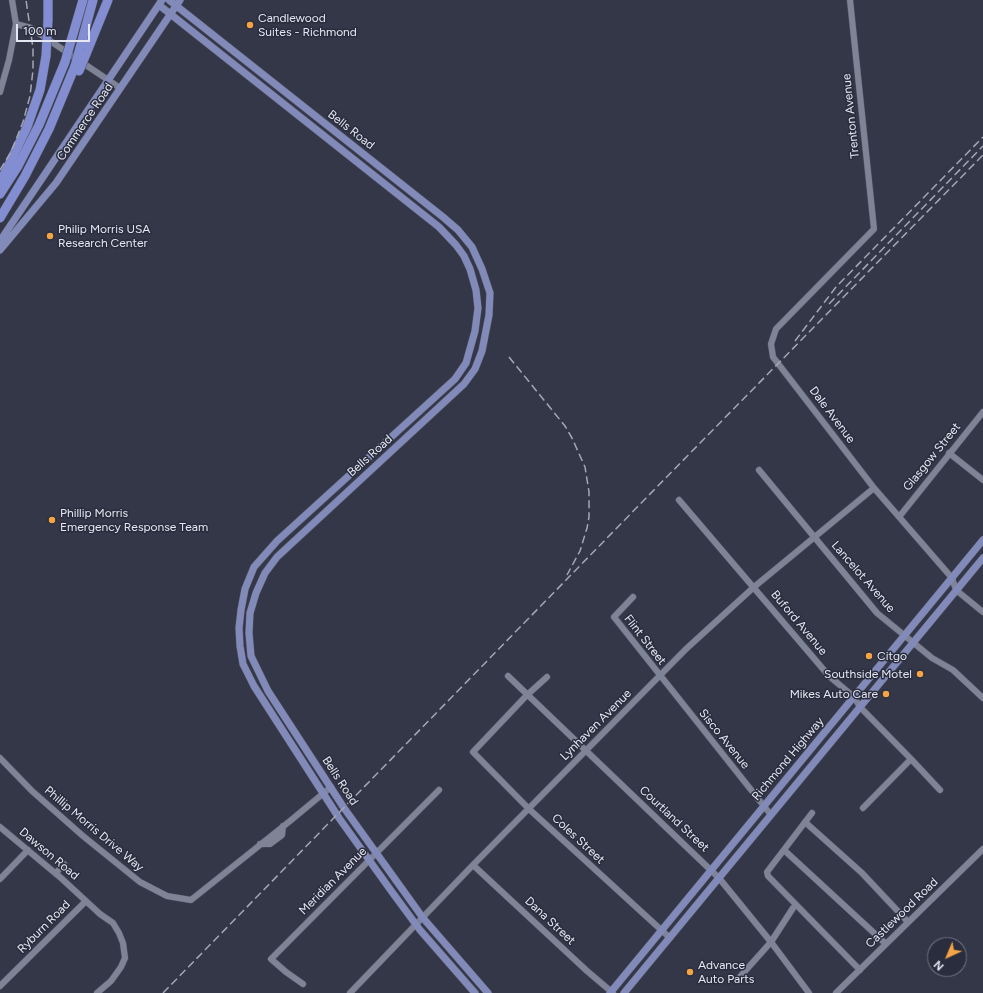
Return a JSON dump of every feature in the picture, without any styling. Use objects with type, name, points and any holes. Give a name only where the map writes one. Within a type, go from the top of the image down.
[{"type":"highway","points":[[0,183],[27,127],[40,90],[46,56],[48,0]]},
{"type":"highway","points":[[0,194],[18,166],[39,125],[65,62],[83,0]]},
{"type":"highway","points":[[0,218],[25,176],[50,128],[77,69],[83,51],[94,0]]},
{"type":"highway","points":[[83,51],[108,0]]},
{"type":"main road","name":"Bells Road","points":[[169,0],[178,3],[291,97],[458,230],[472,247],[482,269],[490,293],[489,315],[482,352],[474,369],[464,384],[278,557],[265,573],[256,593],[250,613],[249,633],[251,656],[268,691],[284,717],[422,918],[488,993]]},
{"type":"main road","name":"Bells Road","points":[[160,2],[171,14],[439,227],[456,245],[464,256],[470,269],[476,290],[476,332],[466,363],[455,379],[277,541],[254,567],[245,589],[241,610],[240,646],[243,664],[254,686],[323,793],[416,925],[475,993]]},
{"type":"main road","name":"Commerce Road","points":[[0,241],[109,81],[160,2]]},
{"type":"main road","name":"Commerce Road","points":[[0,250],[56,183],[178,3]]},
{"type":"main road","points":[[285,105],[291,97]]},
{"type":"main road","points":[[402,198],[408,189]]},
{"type":"main road","points":[[422,409],[430,416]]},
{"type":"main road","points":[[318,504],[325,512]]},
{"type":"main road","name":"Richmond Highway","points":[[611,992],[983,540]]},
{"type":"main road","name":"Richmond Highway","points":[[624,993],[983,558]]},
{"type":"main road","points":[[276,721],[284,717]]},
{"type":"street","points":[[0,92],[9,60],[16,24],[12,0]]},
{"type":"street","name":"Trenton Avenue","points":[[850,0],[874,229]]},
{"type":"street","points":[[16,24],[31,28],[120,88]]},
{"type":"street","name":"Dale Avenue","points":[[874,229],[776,329],[771,344],[773,357],[874,488],[952,578],[956,590]]},
{"type":"street","name":"Glasgow Street","points":[[899,517],[983,412]]},
{"type":"street","points":[[949,453],[983,480]]},
{"type":"street","name":"Lancelot Avenue","points":[[759,470],[877,613],[932,658],[953,670],[983,698]]},
{"type":"street","name":"Lynhaven Avenue","points":[[350,993],[473,865],[686,649],[754,587],[874,488]]},
{"type":"street","name":"Buford Avenue","points":[[679,500],[829,676],[854,697],[860,707],[912,759],[940,790]]},
{"type":"street","points":[[956,590],[983,612]]},
{"type":"street","name":"Flint Street","points":[[633,597],[614,617],[660,676]]},
{"type":"street","name":"Courtland Street","points":[[508,676],[719,878],[771,942],[809,993]]},
{"type":"street","name":"Sisco Avenue","points":[[660,676],[770,816]]},
{"type":"street","points":[[528,695],[547,677]]},
{"type":"street","name":"Coles Street","points":[[528,695],[474,752],[529,808],[670,938]]},
{"type":"street","name":"Phillip Morris Drive Way","points":[[0,758],[32,791],[101,852],[140,882],[167,896],[191,900],[260,844],[270,844],[282,835],[283,826],[331,787]]},
{"type":"street","points":[[863,808],[912,759]]},
{"type":"street","name":"Meridian Avenue","points":[[303,984],[271,959],[439,790]]},
{"type":"street","points":[[812,813],[768,872],[768,876],[860,970]]},
{"type":"street","points":[[805,822],[862,873],[908,922]]},
{"type":"street","name":"Dawson Road","points":[[0,827],[56,873],[100,914],[113,923],[119,933],[123,943],[125,958],[121,967],[111,981],[97,993]]},
{"type":"street","name":"Castlewood Road","points":[[836,993],[983,849]]},
{"type":"street","points":[[0,879],[28,850]]},
{"type":"street","points":[[784,850],[886,944]]},
{"type":"street","points":[[56,873],[64,864]]},
{"type":"street","name":"Dana Street","points":[[473,865],[611,992]]},
{"type":"street","name":"Ryburn Road","points":[[0,986],[84,899]]},
{"type":"street","points":[[738,979],[771,942],[793,908]]},
{"type":"railway","points":[[0,170],[11,152],[23,122],[30,96],[33,70],[33,48],[26,0]]},
{"type":"railway","points":[[795,341],[836,287],[983,137]]},
{"type":"railway","points":[[829,304],[983,146]]},
{"type":"railway","points":[[163,993],[983,155]]},
{"type":"railway","points":[[509,357],[565,426],[585,467],[589,492],[589,517],[580,551],[567,575]]},
{"type":"place","name":"Candlewood Suites - Richmond","points":[[250,25]]},
{"type":"place","name":"Philip Morris USA Research Center","points":[[50,236]]},
{"type":"place","name":"Phillip Morris Emergency Response Team","points":[[52,520]]},
{"type":"place","name":"Citgo","points":[[869,656]]},
{"type":"place","name":"Southside Motel","points":[[920,674]]},
{"type":"place","name":"Mikes Auto Care","points":[[886,694]]},
{"type":"place","name":"Advance Auto Parts","points":[[690,972]]}]
